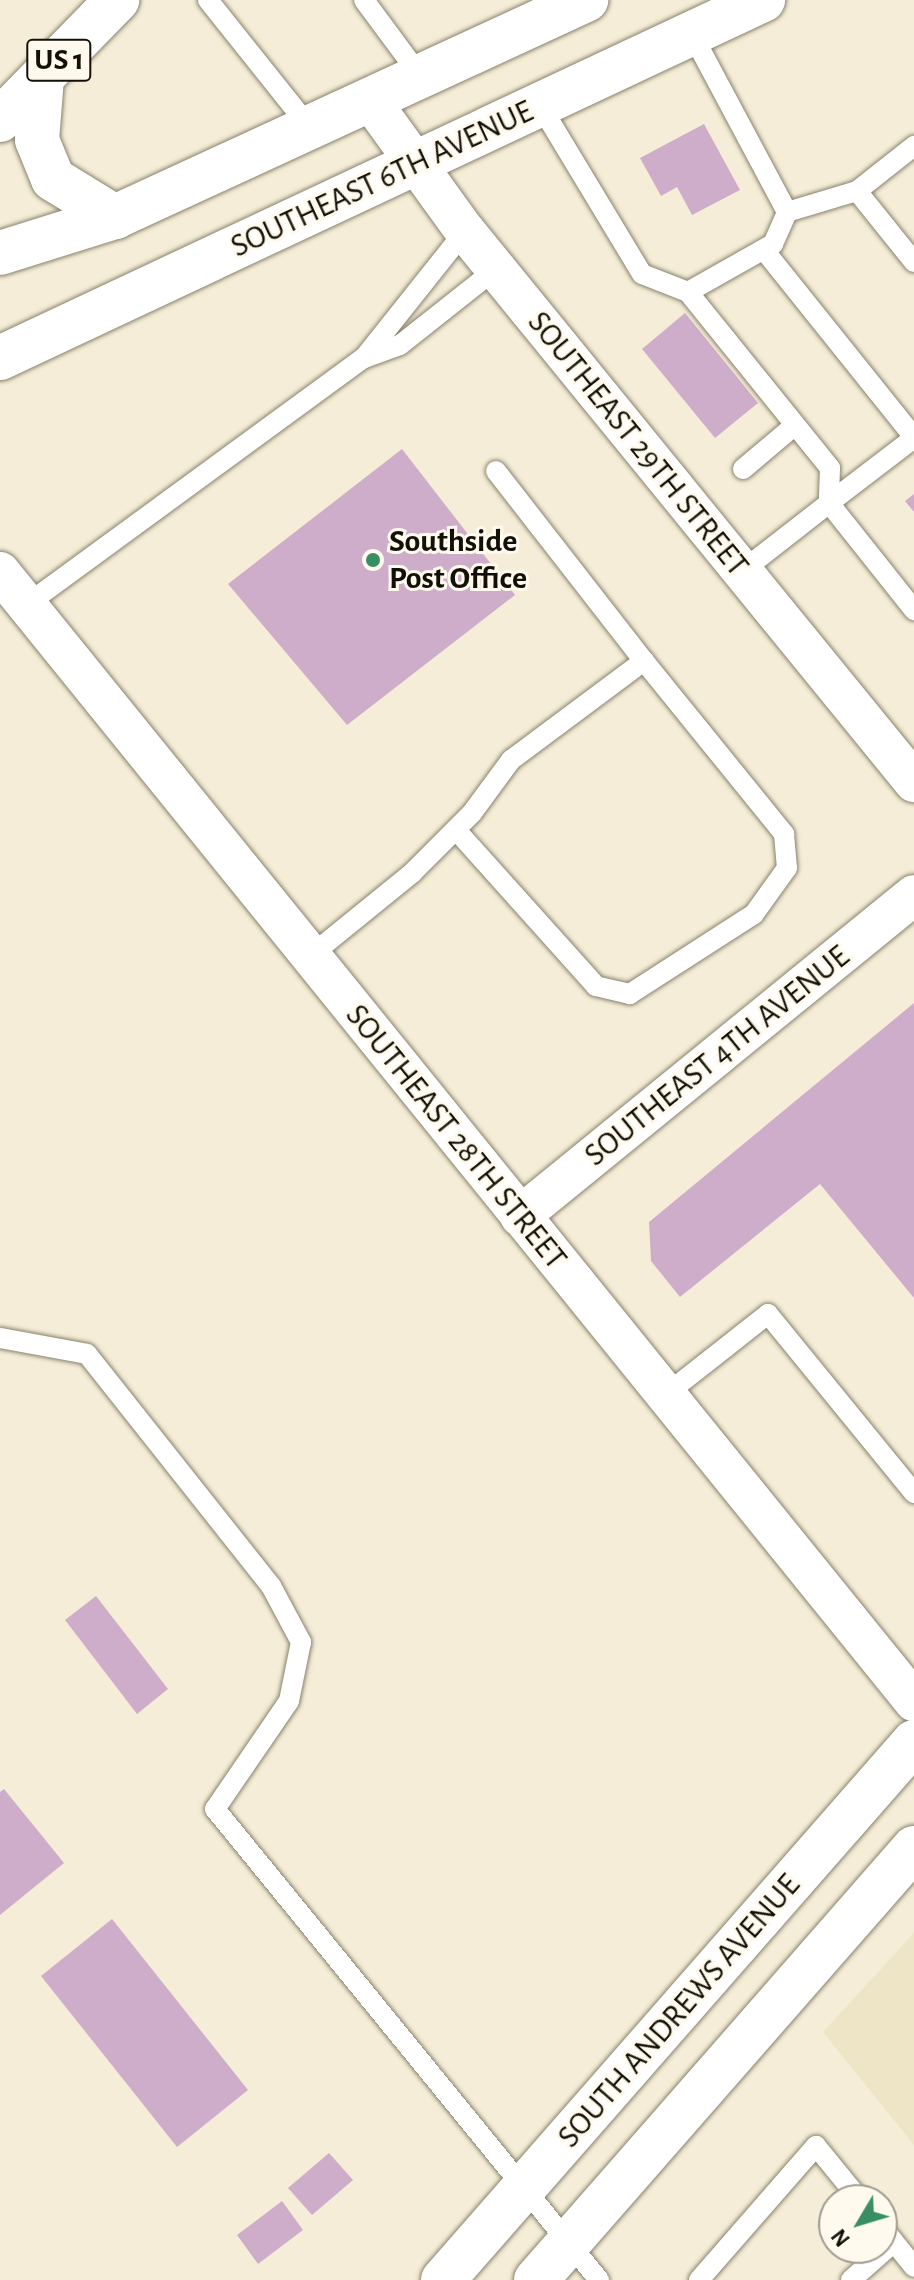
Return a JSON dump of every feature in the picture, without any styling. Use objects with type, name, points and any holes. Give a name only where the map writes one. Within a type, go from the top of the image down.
[{"type":"main road","name":"US 1","points":[[0,120],[117,0]]},
{"type":"main road","points":[[0,253],[115,217],[421,77],[535,11],[586,0]]},
{"type":"main road","name":"SOUTHEAST 6TH AVENUE","points":[[0,358],[763,0]]},
{"type":"main road","points":[[42,78],[37,140],[53,179],[115,217]]},
{"type":"main road","name":"SOUTH ANDREWS AVENUE","points":[[443,2280],[914,1742]]},
{"type":"main road","points":[[536,2280],[914,1848]]},
{"type":"street","name":"SOUTHEAST 29TH STREET","points":[[370,100],[465,231],[914,782]]},
{"type":"street","name":"SOUTHEAST 28TH STREET","points":[[0,572],[914,1701]]},
{"type":"street","name":"SOUTHEAST 4TH AVENUE","points":[[520,1216],[914,895]]},
{"type":"lane","points":[[208,0],[310,128]]},
{"type":"lane","points":[[372,5],[421,77]]},
{"type":"lane","points":[[692,34],[787,212]]},
{"type":"lane","points":[[540,105],[642,274],[688,292],[830,468],[829,503],[914,610]]},
{"type":"lane","points":[[688,292],[764,250],[787,212],[857,191],[914,146]]},
{"type":"lane","points":[[857,191],[914,262]]},
{"type":"lane","points":[[26,605],[364,358],[465,231]]},
{"type":"lane","points":[[742,571],[914,438],[764,250]]},
{"type":"lane","points":[[364,358],[400,345],[496,269]]},
{"type":"lane","points":[[743,469],[795,425]]},
{"type":"lane","points":[[456,830],[596,986],[630,994],[754,914],[787,868],[784,834],[496,471]]},
{"type":"lane","points":[[310,956],[456,830],[511,760],[644,661]]},
{"type":"lane","points":[[665,1395],[768,1314],[912,1488]]},
{"type":"lane","points":[[0,1338],[87,1354],[271,1586],[301,1642],[289,1701],[215,1809],[599,2280]]},
{"type":"lane","points":[[699,2280],[816,2146],[847,2184]]},
{"type":"lane","points":[[898,2247],[914,2267]]},
{"type":"lane","points":[[851,2280],[864,2264]]},
{"type":"shaded area","points":[[914,1933],[914,2145],[823,2032]]},
{"type":"building","points":[[704,124],[740,190],[692,215],[677,187],[661,196],[640,158]]},
{"type":"building","points":[[685,313],[758,403],[715,438],[642,349]]},
{"type":"building","points":[[402,449],[515,595],[347,725],[228,584]]},
{"type":"building","points":[[914,494],[914,512],[905,501]]},
{"type":"building","points":[[914,1003],[914,1298],[820,1184],[680,1297],[651,1261],[649,1222]]},
{"type":"building","points":[[96,1596],[168,1689],[137,1714],[65,1620]]},
{"type":"building","points":[[4,1789],[64,1863],[0,1915],[0,1792]]},
{"type":"building","points":[[112,1919],[248,2090],[177,2147],[41,1976]]},
{"type":"building","points":[[329,2153],[353,2180],[312,2215],[288,2188]]},
{"type":"building","points":[[282,2201],[303,2230],[258,2264],[237,2235]]},
{"type":"place","name":"Southside Post Office","points":[[373,560]]}]
